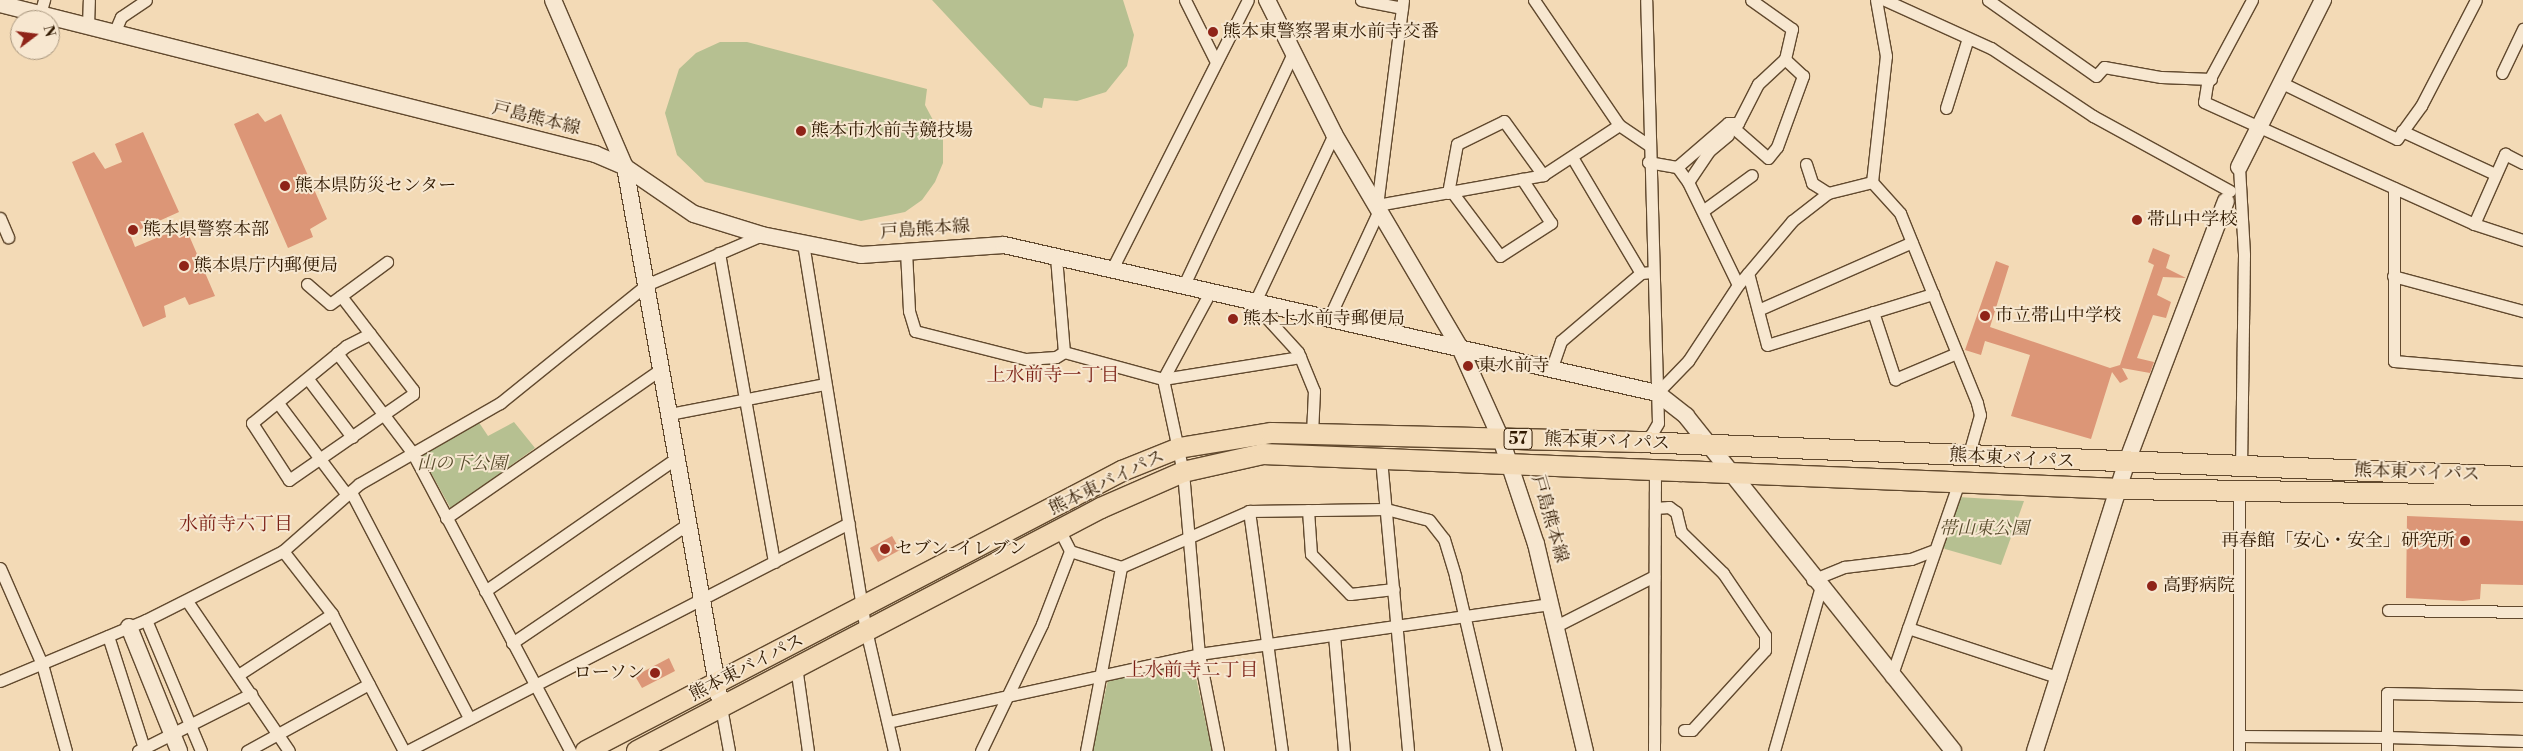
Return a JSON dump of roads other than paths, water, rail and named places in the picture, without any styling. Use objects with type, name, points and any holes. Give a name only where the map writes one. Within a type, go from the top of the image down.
[{"type":"highway","name":"熊本東バイパス","points":[[586,751],[1122,471],[1179,448],[1272,433],[1639,442],[1710,447],[2126,464],[2523,477]]},
{"type":"highway","name":"熊本東バイパス","points":[[637,751],[866,630],[1060,531],[1183,472],[1263,454],[1732,476],[1959,482],[2121,489],[2523,495]]},
{"type":"street","points":[[88,0],[88,25]]},
{"type":"street","points":[[115,31],[121,18],[146,0]]},
{"type":"street","points":[[553,0],[625,167],[729,751]]},
{"type":"street","points":[[1185,0],[1216,62]]},
{"type":"street","points":[[1112,269],[1248,0]]},
{"type":"street","points":[[1267,0],[1334,134],[1461,350],[1657,393],[1686,416],[1816,584],[1953,751]]},
{"type":"street","points":[[1328,320],[1378,207],[1403,4],[1360,0]]},
{"type":"street","points":[[1534,0],[1619,125],[1650,146]]},
{"type":"street","points":[[1639,442],[1651,435],[1658,423],[1647,272],[1648,162],[1650,146],[1646,0]]},
{"type":"street","points":[[1677,167],[1738,123],[1758,84],[1786,59],[1792,29],[1751,0]]},
{"type":"street","points":[[1876,0],[1886,56],[1872,182],[1900,213],[1980,415],[1968,457]]},
{"type":"street","points":[[1884,0],[1968,38],[2093,116],[2228,196]]},
{"type":"street","points":[[1988,0],[2096,76],[2104,67],[2161,77],[2211,79]]},
{"type":"street","points":[[2252,0],[2202,97],[2204,102],[2474,224],[2523,240]]},
{"type":"street","points":[[2035,751],[2121,489],[2126,464],[2239,167],[2257,125],[2323,0]]},
{"type":"street","points":[[2280,82],[2397,139],[2421,106],[2476,0]]},
{"type":"street","name":"戸島熊本線","points":[[0,4],[42,7],[88,25],[115,31],[227,64],[595,154],[625,167],[694,214],[762,235],[861,255],[1004,245],[1112,269],[1209,294],[1461,350],[1512,465],[1551,604],[1585,751]]},
{"type":"street","points":[[2502,73],[2523,28]]},
{"type":"street","points":[[1946,108],[1968,38]]},
{"type":"street","points":[[1183,287],[1293,53]]},
{"type":"street","points":[[1728,129],[1768,158],[1777,147],[1803,76],[1786,59]]},
{"type":"street","points":[[1522,179],[1551,223],[1500,256],[1450,193],[1457,144],[1504,121],[1543,175]]},
{"type":"street","points":[[1378,207],[1543,175],[1619,125]]},
{"type":"street","points":[[1688,182],[1709,151],[1728,129]]},
{"type":"street","points":[[2402,132],[2493,173]]},
{"type":"street","points":[[1312,433],[1314,391],[1300,357],[1266,317],[1261,305],[1334,134]]},
{"type":"street","points":[[2474,224],[2493,173],[2505,154],[2523,163]]},
{"type":"street","points":[[1572,156],[1647,272]]},
{"type":"street","points":[[1648,162],[1677,167],[1688,182],[1704,210],[1738,285]]},
{"type":"street","points":[[1806,164],[1812,183],[1828,193]]},
{"type":"street","points":[[2239,167],[2244,255],[2241,468]]},
{"type":"street","points":[[1704,210],[1752,175]]},
{"type":"street","points":[[1657,393],[1688,361],[1738,285],[1792,222],[1828,193],[1872,182]]},
{"type":"street","points":[[2394,188],[2394,360],[2523,372]]},
{"type":"street","points":[[0,218],[8,237]]},
{"type":"street","points":[[0,681],[146,620],[283,551],[349,494],[412,452],[500,403],[646,285],[762,235]]},
{"type":"street","points":[[1758,310],[1912,242]]},
{"type":"street","points":[[803,244],[866,630],[894,751]]},
{"type":"street","points":[[906,251],[909,311],[915,331],[1026,359],[1056,358],[1064,352]]},
{"type":"street","points":[[718,253],[774,562]]},
{"type":"street","points":[[1056,257],[1064,352]]},
{"type":"street","points":[[307,284],[327,303],[341,296],[387,262]]},
{"type":"street","points":[[1551,370],[1560,341],[1647,272]]},
{"type":"street","points":[[1748,273],[1767,345],[1933,294]]},
{"type":"street","points":[[2393,276],[2523,311]]},
{"type":"street","points":[[1209,294],[1163,379],[1183,472],[1199,654],[1218,751]]},
{"type":"street","points":[[341,296],[413,390],[321,460],[289,480],[252,427],[278,402],[337,353],[370,334]]},
{"type":"street","points":[[1873,312],[1895,379],[1957,353]]},
{"type":"street","points":[[1064,352],[1163,379],[1300,357]]},
{"type":"street","points":[[337,353],[412,452],[570,751]]},
{"type":"street","points":[[446,518],[661,369]]},
{"type":"street","points":[[308,379],[352,437]]},
{"type":"street","points":[[668,414],[825,384]]},
{"type":"street","points":[[278,402],[349,494],[468,718]]},
{"type":"street","points":[[485,591],[676,459]]},
{"type":"street","points":[[1381,459],[1408,751]]},
{"type":"street","points":[[1654,751],[1655,471]]},
{"type":"street","points":[[1892,677],[1932,551],[1959,482]]},
{"type":"street","points":[[2239,490],[2239,751]]},
{"type":"street","points":[[1655,508],[1669,507],[1676,512],[1681,532],[1723,573],[1765,635],[1765,650],[1692,730],[1684,730]]},
{"type":"street","points":[[1060,531],[1070,551],[1122,567],[1249,511],[1386,509],[1437,525],[1464,615],[1496,751]]},
{"type":"street","points":[[1308,510],[1310,554],[1350,594],[1394,589]]},
{"type":"street","points":[[1249,511],[1265,644],[1282,751]]},
{"type":"street","points":[[512,643],[689,523]]},
{"type":"street","points":[[283,551],[332,614],[405,751],[849,523]]},
{"type":"street","points":[[981,751],[1070,551]]},
{"type":"street","points":[[1774,751],[1816,584],[1859,563],[1911,558],[1932,551]]},
{"type":"street","points":[[1086,751],[1122,567]]},
{"type":"street","points":[[0,568],[42,664],[66,751]]},
{"type":"street","points":[[1556,626],[1654,576]]},
{"type":"street","points":[[187,601],[289,751]]},
{"type":"street","points":[[888,722],[1199,654],[1551,604]]},
{"type":"street","points":[[2388,610],[2523,612]]},
{"type":"street","points":[[238,675],[332,614]]},
{"type":"street","points":[[146,620],[188,726],[201,751]]},
{"type":"street","points":[[129,627],[180,751]]},
{"type":"street","points":[[1908,628],[2060,678]]},
{"type":"street","points":[[1334,635],[1344,751]]},
{"type":"street","points":[[108,636],[142,750],[250,694]]},
{"type":"street","points":[[796,666],[808,751]]},
{"type":"street","points":[[247,751],[369,684]]},
{"type":"street","points":[[2387,751],[2387,693],[2523,696]]},
{"type":"street","points":[[2239,736],[2388,737],[2523,741]]},
{"type":"place","name":"熊本東警察署東水前寺交番","points":[[1213,32]]},
{"type":"place","name":"熊本市水前寺競技場","points":[[801,131]]},
{"type":"place","name":"熊本県防災センター","points":[[285,186]]},
{"type":"place","name":"帯山中学校","points":[[2137,220]]},
{"type":"place","name":"熊本県警察本部","points":[[133,230]]},
{"type":"place","name":"熊本県庁内郵便局","points":[[184,266]]},
{"type":"place","name":"市立帯山中学校","points":[[1985,316]]},
{"type":"place","name":"熊本上水前寺郵便局","points":[[1233,319]]},
{"type":"place","name":"東水前寺","points":[[1468,366]]},
{"type":"place","name":"再春館「安心・安全」研究所","points":[[2465,541]]},
{"type":"place","name":"セブン-イレブン","points":[[885,549]]},
{"type":"place","name":"高野病院","points":[[2152,586]]},
{"type":"place","name":"ローソン","points":[[655,673]]},
{"type":"district","name":"上水前寺一丁目","points":[[1053,376]]},
{"type":"district","name":"水前寺六丁目","points":[[236,525]]},
{"type":"district","name":"上水前寺二丁目","points":[[1192,671]]},
{"type":"park label","name":"山の下公園","points":[[462,464]]},
{"type":"park label","name":"帯山東公園","points":[[1984,529]]}]
